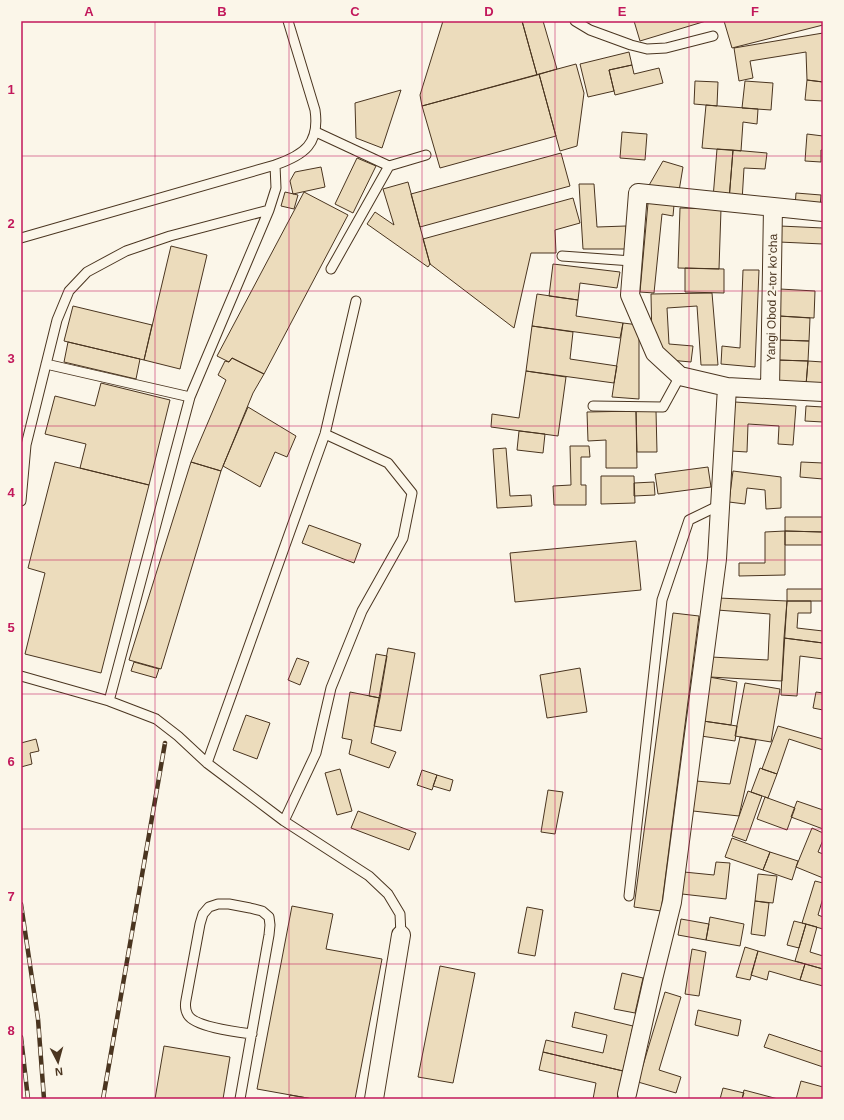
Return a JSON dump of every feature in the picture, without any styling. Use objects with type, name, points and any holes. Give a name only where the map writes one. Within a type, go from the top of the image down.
[{"type":"street","points":[[823,212],[638,193],[630,295],[655,353],[680,376],[727,387],[823,392]]},
{"type":"street","name":"Yangi Obod 2-tor koʻcha","points":[[770,389],[773,207]]},
{"type":"street","points":[[627,1094],[672,902],[717,560],[727,387]]},
{"type":"street","points":[[374,1099],[401,935]]},
{"type":"lane","points":[[21,238],[275,165],[290,160],[303,152],[311,143],[316,132],[317,121],[288,21]]},
{"type":"lane","points":[[575,21],[590,30],[631,45],[647,49],[666,48],[713,36]]},
{"type":"lane","points":[[316,132],[388,166],[426,155]]},
{"type":"lane","points":[[109,700],[190,397],[269,210],[276,188],[275,165]]},
{"type":"lane","points":[[331,269],[388,166]]},
{"type":"lane","points":[[21,501],[26,445],[57,320],[69,291],[87,272],[126,251],[170,236],[269,210]]},
{"type":"lane","points":[[562,256],[632,261]]},
{"type":"lane","points":[[207,763],[325,434],[356,301]]},
{"type":"lane","points":[[46,364],[190,397]]},
{"type":"lane","points":[[593,406],[663,407],[680,376]]},
{"type":"lane","points":[[284,821],[316,753],[331,688],[362,611],[403,538],[412,493],[388,463],[325,434]]},
{"type":"lane","points":[[629,896],[662,600],[689,520],[720,504]]},
{"type":"lane","points":[[21,676],[109,700],[156,719],[178,736],[207,763],[284,821],[369,876],[388,894],[400,914],[401,935]]},
{"type":"lane","points":[[240,1099],[252,1034],[270,925],[268,918],[262,911],[229,904],[218,904],[209,908],[203,914],[185,1009],[188,1016],[193,1021],[201,1025],[252,1034]]},
{"type":"building","points":[[443,21],[522,21],[537,75],[422,106],[420,95]]},
{"type":"building","points":[[522,21],[543,21],[557,69],[537,75]]},
{"type":"building","points":[[634,21],[706,21],[640,41]]},
{"type":"building","points":[[724,21],[823,21],[823,25],[732,48]]},
{"type":"building","points":[[823,33],[823,82],[807,80],[806,52],[750,61],[753,78],[739,81],[734,48]]},
{"type":"building","points":[[629,52],[632,65],[609,70],[614,91],[588,97],[580,64]]},
{"type":"building","points":[[576,64],[584,93],[577,146],[560,151],[539,74]]},
{"type":"building","points":[[632,65],[634,74],[659,68],[663,83],[615,95],[609,70]]},
{"type":"building","points":[[539,74],[556,136],[440,168],[422,106]]},
{"type":"building","points":[[807,80],[823,82],[823,101],[805,100]]},
{"type":"building","points":[[695,81],[718,82],[717,106],[694,104]]},
{"type":"building","points":[[745,81],[773,83],[771,110],[742,108]]},
{"type":"building","points":[[401,90],[382,148],[356,138],[355,103]]},
{"type":"building","points":[[706,105],[758,109],[757,124],[743,122],[741,151],[702,148]]},
{"type":"building","points":[[622,132],[647,134],[645,160],[620,158]]},
{"type":"building","points":[[807,134],[823,136],[821,162],[805,161]]},
{"type":"building","points":[[717,149],[733,150],[729,200],[713,198]]},
{"type":"building","points":[[733,150],[767,153],[765,169],[744,168],[742,201],[729,200]]},
{"type":"building","points":[[561,153],[570,186],[420,227],[411,194]]},
{"type":"building","points":[[357,158],[376,166],[353,213],[335,204]]},
{"type":"building","points":[[663,161],[683,167],[679,191],[648,187]]},
{"type":"building","points":[[321,167],[325,187],[293,194],[290,181],[295,172]]},
{"type":"building","points":[[408,182],[430,264],[428,267],[367,224],[375,212],[394,225],[383,189]]},
{"type":"building","points":[[579,184],[594,184],[597,227],[626,226],[626,249],[583,249]]},
{"type":"building","points":[[285,192],[298,195],[294,209],[281,206]]},
{"type":"building","points":[[304,192],[348,215],[264,374],[232,358],[229,362],[217,356]]},
{"type":"building","points":[[796,193],[821,195],[820,209],[795,207]]},
{"type":"building","points":[[573,198],[580,223],[555,230],[556,253],[531,253],[514,328],[430,264],[423,239]]},
{"type":"building","points":[[648,203],[674,205],[673,216],[662,214],[654,293],[640,292]]},
{"type":"building","points":[[680,208],[721,209],[719,269],[678,268]]},
{"type":"building","points":[[780,226],[823,228],[823,244],[779,242]]},
{"type":"building","points":[[171,246],[207,255],[180,369],[144,360]]},
{"type":"building","points":[[553,264],[620,272],[617,288],[580,283],[578,300],[549,296]]},
{"type":"building","points":[[685,268],[724,269],[724,293],[685,292]]},
{"type":"building","points":[[743,270],[759,270],[755,367],[721,364],[722,346],[740,348]]},
{"type":"building","points":[[780,289],[815,291],[814,318],[779,316]]},
{"type":"building","points":[[712,293],[718,365],[701,365],[697,306],[667,308],[669,344],[693,346],[691,362],[669,360],[652,344],[651,294]]},
{"type":"building","points":[[537,294],[578,300],[576,316],[623,323],[620,338],[532,326]]},
{"type":"building","points":[[73,306],[152,325],[144,360],[64,341]]},
{"type":"building","points":[[779,316],[810,318],[809,341],[778,340]]},
{"type":"building","points":[[623,323],[639,325],[639,399],[612,397]]},
{"type":"building","points":[[532,326],[573,332],[570,359],[617,366],[614,383],[526,371]]},
{"type":"building","points":[[778,340],[809,341],[808,361],[777,360]]},
{"type":"building","points":[[68,342],[140,359],[136,379],[64,362]]},
{"type":"building","points":[[232,358],[264,374],[253,393],[221,471],[191,462],[226,380],[218,375],[225,361],[229,362]]},
{"type":"building","points":[[777,360],[808,361],[806,385],[775,383]]},
{"type":"building","points":[[808,361],[823,362],[823,386],[806,385]]},
{"type":"building","points":[[526,371],[566,377],[558,436],[491,427],[492,414],[519,418]]},
{"type":"building","points":[[101,383],[170,400],[149,485],[80,468],[86,444],[45,434],[55,396],[95,406]]},
{"type":"building","points":[[735,402],[796,406],[793,445],[778,444],[779,426],[748,424],[747,452],[731,451]]},
{"type":"building","points":[[806,406],[823,407],[823,422],[805,421]]},
{"type":"building","points":[[248,407],[296,436],[287,457],[275,452],[260,487],[223,466]]},
{"type":"building","points":[[636,411],[656,411],[657,452],[637,452]]},
{"type":"building","points":[[636,411],[637,468],[606,468],[606,440],[588,441],[587,412]]},
{"type":"building","points":[[519,431],[545,434],[543,453],[517,450]]},
{"type":"building","points":[[570,446],[589,446],[590,457],[581,457],[581,485],[586,485],[586,505],[554,505],[553,486],[571,485]]},
{"type":"building","points":[[506,448],[510,496],[531,495],[532,506],[497,508],[493,449]]},
{"type":"building","points":[[55,462],[149,485],[101,673],[25,654],[45,573],[28,568]]},
{"type":"building","points":[[191,462],[221,471],[161,669],[129,660]]},
{"type":"building","points":[[801,462],[823,463],[823,479],[800,477]]},
{"type":"building","points":[[708,467],[711,487],[658,494],[655,474]]},
{"type":"building","points":[[733,471],[781,477],[781,508],[766,509],[765,490],[747,488],[745,504],[729,502]]},
{"type":"building","points":[[601,476],[634,476],[635,503],[601,504]]},
{"type":"building","points":[[654,482],[655,495],[634,496],[634,483]]},
{"type":"building","points":[[785,517],[823,517],[823,532],[785,531]]},
{"type":"building","points":[[309,525],[361,544],[354,563],[302,543]]},
{"type":"building","points":[[785,531],[785,575],[739,576],[739,563],[765,563],[765,532]]},
{"type":"building","points":[[785,531],[823,532],[823,545],[785,545]]},
{"type":"building","points":[[636,541],[641,590],[515,602],[510,553]]},
{"type":"building","points":[[787,589],[823,589],[823,601],[787,601]]},
{"type":"building","points":[[718,598],[787,601],[782,681],[710,677],[711,657],[768,660],[770,614],[717,610]]},
{"type":"building","points":[[787,601],[811,601],[811,613],[798,613],[797,628],[823,631],[823,643],[784,638]]},
{"type":"building","points":[[673,613],[699,616],[661,911],[634,907]]},
{"type":"building","points":[[784,638],[823,643],[823,659],[800,656],[797,696],[781,695]]},
{"type":"building","points":[[388,648],[415,653],[401,731],[374,726]]},
{"type":"building","points":[[376,654],[387,656],[380,698],[369,696]]},
{"type":"building","points":[[297,658],[309,662],[300,685],[288,680]]},
{"type":"building","points":[[134,662],[159,669],[156,678],[131,671]]},
{"type":"building","points":[[580,668],[587,712],[547,718],[540,675]]},
{"type":"building","points":[[709,677],[737,682],[731,725],[703,721]]},
{"type":"building","points":[[745,683],[780,689],[771,742],[735,736]]},
{"type":"building","points":[[350,692],[380,698],[371,743],[396,752],[389,768],[349,754],[352,740],[342,738]]},
{"type":"building","points":[[816,692],[823,693],[823,710],[813,708]]},
{"type":"building","points":[[246,715],[270,723],[257,759],[233,750]]},
{"type":"building","points":[[703,721],[737,726],[735,741],[701,736]]},
{"type":"building","points":[[778,726],[823,739],[823,750],[789,739],[777,774],[762,769]]},
{"type":"building","points":[[740,737],[756,740],[739,816],[693,811],[696,781],[730,784]]},
{"type":"building","points":[[36,739],[39,751],[30,753],[32,764],[21,767],[21,743]]},
{"type":"building","points":[[760,768],[777,774],[768,798],[751,792]]},
{"type":"building","points":[[340,769],[352,811],[337,815],[325,773]]},
{"type":"building","points":[[422,770],[437,775],[432,790],[417,785]]},
{"type":"building","points":[[437,775],[453,780],[450,791],[433,786]]},
{"type":"building","points":[[548,790],[563,792],[555,834],[541,832]]},
{"type":"building","points":[[748,791],[762,796],[746,841],[732,836]]},
{"type":"building","points":[[765,797],[795,808],[787,830],[757,819]]},
{"type":"building","points":[[797,801],[823,810],[823,829],[791,817]]},
{"type":"building","points":[[358,811],[416,833],[409,850],[351,828]]},
{"type":"building","points":[[812,828],[823,833],[823,840],[818,852],[823,854],[823,878],[796,867]]},
{"type":"building","points":[[732,838],[770,852],[763,870],[725,857]]},
{"type":"building","points":[[770,852],[798,861],[792,880],[763,870]]},
{"type":"building","points":[[716,862],[730,863],[726,899],[682,894],[684,872],[714,875]]},
{"type":"building","points":[[758,874],[777,876],[773,903],[755,901]]},
{"type":"building","points":[[815,881],[823,883],[823,898],[818,915],[823,917],[823,929],[802,923]]},
{"type":"building","points":[[755,901],[769,903],[765,936],[751,934]]},
{"type":"building","points":[[292,906],[333,914],[326,949],[382,959],[355,1099],[313,1099],[257,1089]]},
{"type":"building","points":[[527,907],[543,910],[535,956],[518,953]]},
{"type":"building","points":[[710,917],[744,924],[740,946],[706,940]]},
{"type":"building","points":[[681,919],[709,924],[706,940],[678,935]]},
{"type":"building","points":[[794,921],[806,924],[799,948],[787,945]]},
{"type":"building","points":[[806,924],[817,927],[810,952],[823,956],[823,969],[795,961]]},
{"type":"building","points":[[745,947],[758,951],[750,980],[736,977]]},
{"type":"building","points":[[692,949],[706,952],[699,996],[685,994]]},
{"type":"building","points":[[758,951],[805,964],[800,980],[769,971],[767,980],[751,975]]},
{"type":"building","points":[[805,964],[823,969],[823,986],[800,980]]},
{"type":"building","points":[[440,966],[475,973],[453,1083],[418,1077]]},
{"type":"building","points":[[622,973],[643,978],[635,1013],[614,1009]]},
{"type":"building","points":[[665,992],[681,997],[659,1070],[681,1077],[676,1093],[638,1082]]},
{"type":"building","points":[[698,1010],[741,1020],[738,1036],[695,1025]]},
{"type":"building","points":[[575,1012],[633,1026],[623,1071],[543,1052],[546,1040],[603,1053],[607,1035],[572,1027]]},
{"type":"building","points":[[769,1034],[823,1052],[823,1067],[764,1047]]},
{"type":"building","points":[[164,1046],[230,1057],[223,1099],[155,1099]]},
{"type":"building","points":[[543,1052],[623,1071],[617,1099],[593,1099],[596,1083],[539,1070]]},
{"type":"building","points":[[801,1081],[823,1087],[823,1099],[796,1099]]},
{"type":"building","points":[[723,1088],[744,1093],[742,1099],[720,1099]]},
{"type":"building","points":[[744,1090],[778,1099],[742,1099]]},
{"type":"building","points":[[290,1095],[313,1099],[289,1099]]},
{"type":"railway","points":[[103,1099],[165,743]]},
{"type":"railway","points":[[21,904],[38,1019],[44,1099]]},
{"type":"railway","points":[[21,1037],[28,1099]]}]
